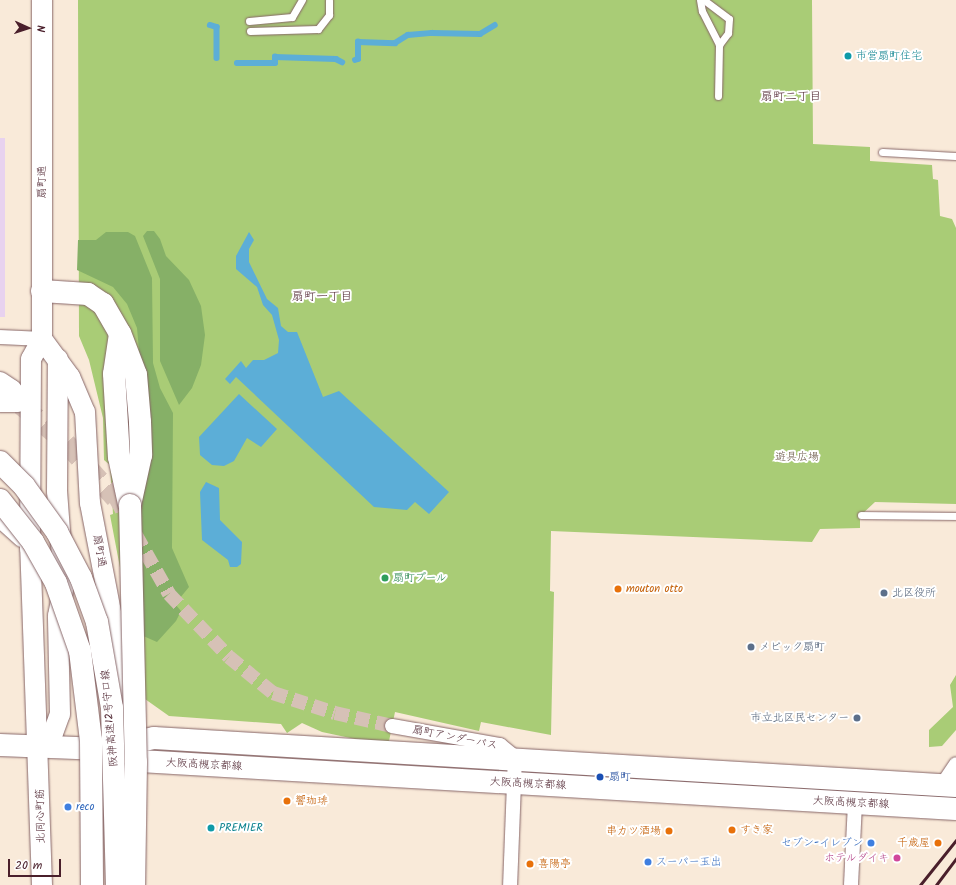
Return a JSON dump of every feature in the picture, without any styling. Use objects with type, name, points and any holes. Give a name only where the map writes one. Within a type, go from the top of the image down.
[{"type":"main road","points":[[42,291],[88,294],[103,304],[120,333],[130,454],[136,762],[134,885]]},
{"type":"main road","name":"阪神高速12号守口線","points":[[0,462],[24,486],[57,532],[81,578],[97,622],[112,708],[117,885]]},
{"type":"main road","name":"阪神高速12号守口線","points":[[0,500],[33,542],[56,583],[80,651],[92,740],[92,885]]},
{"type":"main road","name":"大阪高槻京都線","points":[[0,745],[102,749],[154,738],[468,759],[515,757],[949,786]]},
{"type":"main road","name":"大阪高槻京都線","points":[[102,749],[140,762],[956,809]]},
{"type":"street","name":"扇町通","points":[[42,0],[42,339],[58,359],[81,396],[85,412],[88,481],[125,700],[138,727],[154,738]]},
{"type":"street","points":[[0,336],[42,339]]},
{"type":"street","name":"北同心町筋","points":[[42,339],[31,359],[30,548],[40,746],[42,885]]},
{"type":"street","points":[[58,359],[60,535],[64,584],[88,657],[102,749],[112,789],[111,885]]},
{"type":"street","points":[[0,382],[12,390],[9,402]]},
{"type":"street","points":[[0,521],[30,548]]},
{"type":"street","points":[[60,535],[83,578],[110,610]]},
{"type":"street","points":[[40,746],[53,733],[60,714],[58,616],[64,584]]},
{"type":"street","name":"扇町アンダーパス","points":[[392,726],[500,745],[515,757]]},
{"type":"street","points":[[510,885],[515,757]]},
{"type":"street","points":[[949,786],[956,764]]},
{"type":"street","points":[[851,885],[855,803]]},
{"type":"lane","points":[[249,20],[292,17],[302,0]]},
{"type":"lane","points":[[250,31],[318,29],[329,15],[329,0]]},
{"type":"lane","points":[[700,0],[702,11],[719,45],[718,96]]},
{"type":"lane","points":[[704,0],[729,19],[728,33],[719,45]]},
{"type":"lane","points":[[882,152],[956,156]]},
{"type":"lane","points":[[861,516],[956,516]]},
{"type":"shaded area","points":[[0,138],[5,138],[5,317],[0,317]]},
{"type":"green space","name":"遊具広場","points":[[78,0],[812,0],[813,144],[870,147],[870,161],[932,165],[933,179],[938,180],[940,216],[952,219],[956,228],[956,504],[875,502],[860,516],[860,528],[820,529],[812,542],[551,531],[550,591],[554,592],[551,735],[481,722],[479,731],[395,712],[388,746],[322,732],[302,723],[287,733],[281,724],[169,716],[145,699],[110,515],[113,514],[110,465],[104,460],[103,418],[89,360],[79,336]]},
{"type":"green space","points":[[147,231],[154,231],[160,239],[166,256],[189,280],[201,306],[205,335],[201,365],[192,388],[179,405],[160,361],[160,279],[143,236]]},
{"type":"green space","points":[[106,232],[128,232],[135,236],[152,278],[153,363],[160,388],[173,413],[172,548],[189,587],[175,604],[181,611],[176,621],[157,642],[141,635],[136,526],[144,408],[137,328],[127,304],[113,287],[77,270],[78,240],[96,240]]},
{"type":"green space","points":[[956,675],[956,730],[942,746],[929,747],[929,730],[953,707],[950,685]]},
{"type":"water","points":[[249,232],[254,240],[249,249],[249,262],[267,299],[278,308],[281,326],[288,332],[297,332],[323,397],[339,391],[449,492],[429,514],[415,502],[407,510],[374,507],[236,377],[230,384],[225,379],[241,361],[246,368],[253,360],[264,360],[278,353],[279,340],[272,315],[263,305],[257,287],[236,269],[236,256]]},
{"type":"water","points":[[239,394],[277,429],[261,447],[247,438],[234,461],[224,466],[212,465],[200,455],[199,437]]},
{"type":"water","points":[[206,482],[219,488],[220,520],[242,542],[241,564],[237,567],[230,567],[228,560],[202,540],[200,492]]},
{"type":"waterway","points":[[210,25],[217,27],[217,58]]},
{"type":"waterway","points":[[355,60],[358,59],[358,42],[395,43],[408,35],[432,33],[480,34],[495,25]]},
{"type":"waterway","points":[[237,63],[275,63],[275,57],[336,59],[342,62]]},
{"type":"tunnel","points":[[21,405],[66,443],[115,498]]},
{"type":"tunnel","points":[[115,498],[169,594],[229,657],[273,693],[335,713],[392,726]]},
{"type":"railway","points":[[920,885],[956,840]]},
{"type":"railway","points":[[936,885],[956,858]]},
{"type":"place","name":"市営扇町住宅","points":[[848,56]]},
{"type":"place","name":"扇町プール","points":[[385,578]]},
{"type":"place","name":"mouton otto","points":[[618,589]]},
{"type":"place","name":"北区役所","points":[[884,593]]},
{"type":"place","name":"メビック扇町","points":[[751,647]]},
{"type":"place","name":"市立北区民センター","points":[[857,718]]},
{"type":"place","name":"扇町","points":[[600,777]]},
{"type":"place","name":"響珈琲","points":[[287,801]]},
{"type":"place","name":"reco","points":[[68,807]]},
{"type":"place","name":"PREMIER","points":[[211,828]]},
{"type":"place","name":"すき家","points":[[732,830]]},
{"type":"place","name":"串カツ酒場","points":[[669,831]]},
{"type":"place","name":"セブン-イレブン","points":[[871,843]]},
{"type":"place","name":"千歳屋","points":[[938,843]]},
{"type":"place","name":"ホテルダイキ","points":[[897,858]]},
{"type":"place","name":"スーパー玉出","points":[[648,862]]},
{"type":"place","name":"喜陽亭","points":[[530,864]]},
{"type":"district","name":"扇町二丁目","points":[[791,97]]},
{"type":"district","name":"扇町一丁目","points":[[322,297]]}]
